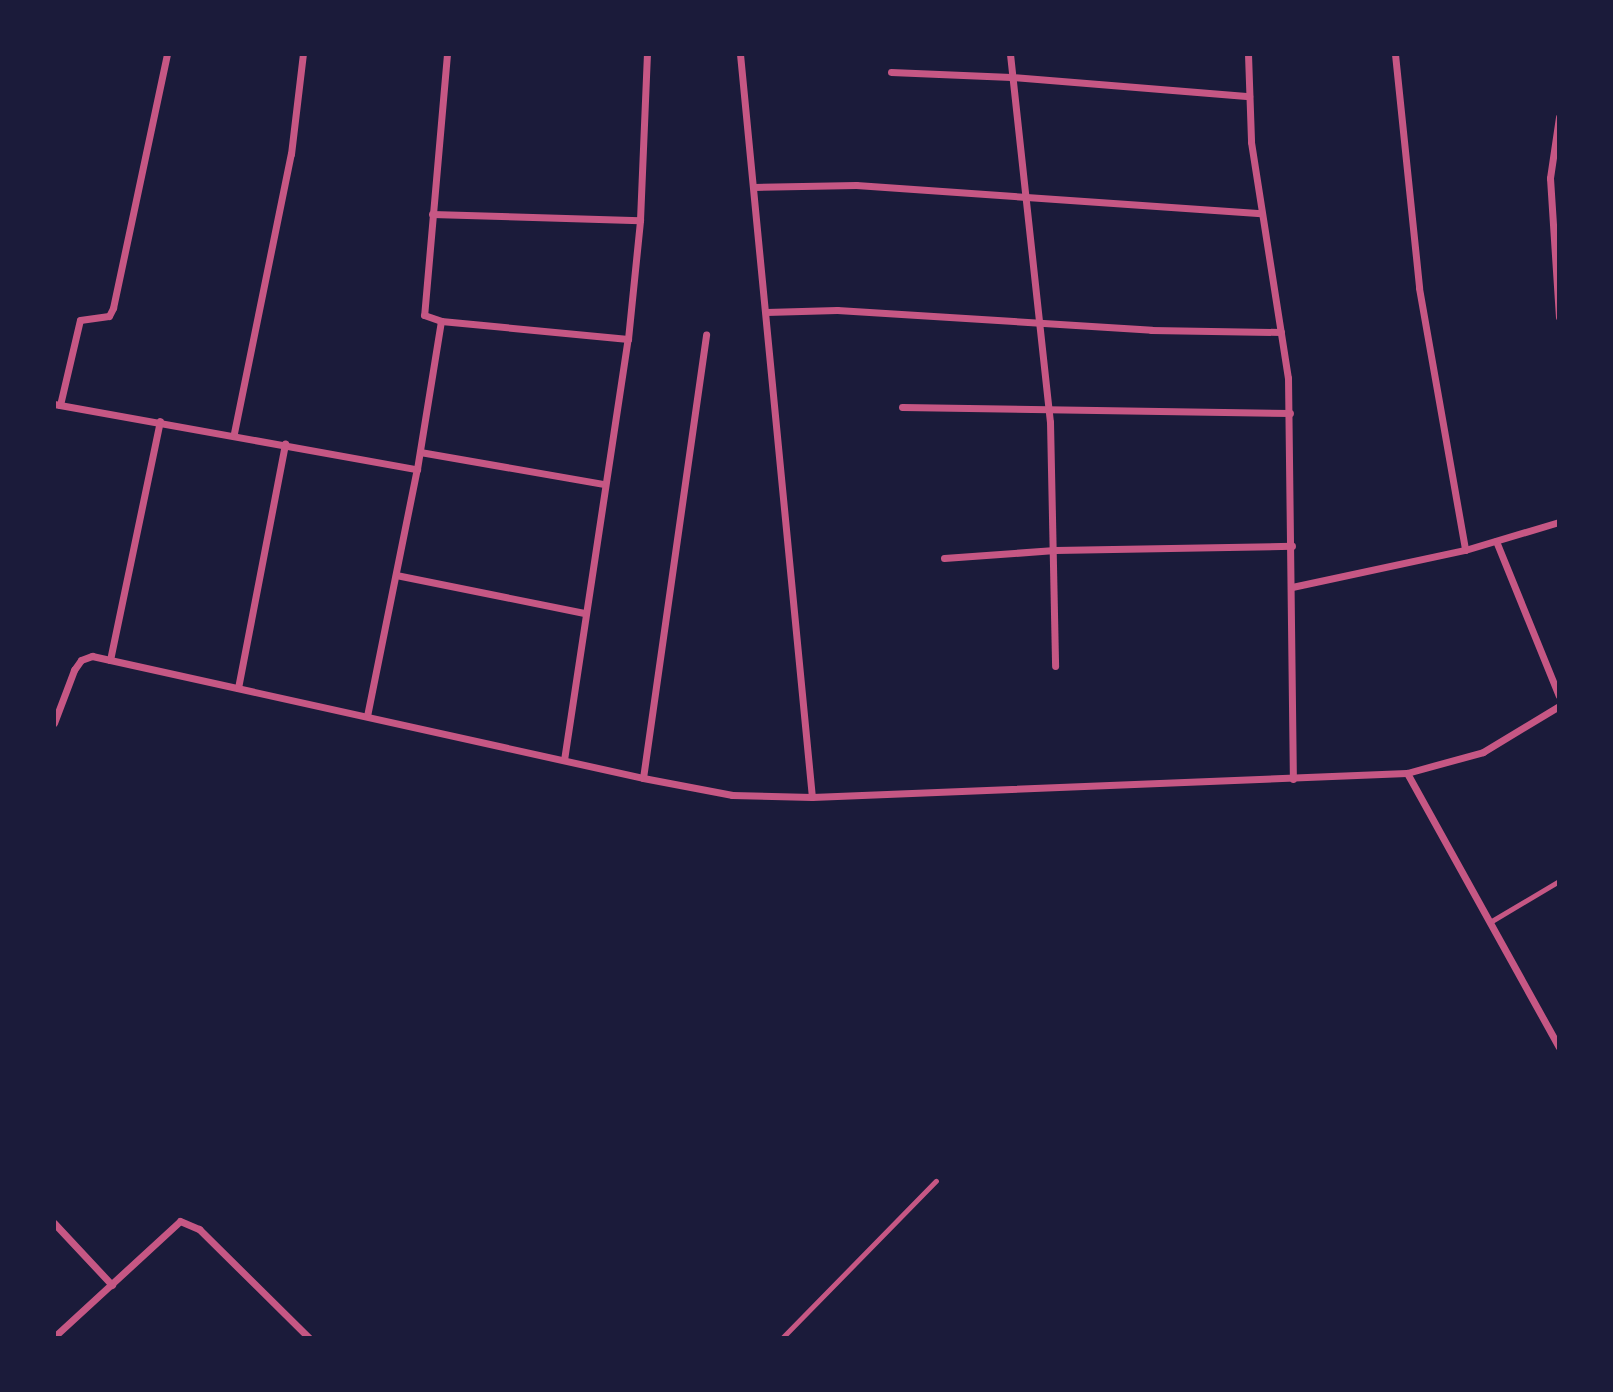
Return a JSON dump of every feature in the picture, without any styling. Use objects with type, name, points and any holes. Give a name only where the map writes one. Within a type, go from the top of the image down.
[{"type":"street","points":[[167,54],[113,308],[109,316],[80,320],[57,404],[234,433],[417,469]]},
{"type":"street","points":[[234,433],[291,155],[303,54]]},
{"type":"street","points":[[447,54],[422,306],[424,315],[441,321],[628,339]]},
{"type":"street","points":[[564,760],[584,613],[628,339],[640,220],[647,54]]},
{"type":"street","points":[[740,54],[812,797]]},
{"type":"street","points":[[1010,54],[1023,198],[1048,408],[1055,550],[1055,666]]},
{"type":"street","points":[[1248,54],[1249,96],[1261,213],[1290,413],[1293,779]]},
{"type":"street","points":[[1395,54],[1419,288],[1465,550]]},
{"type":"street","points":[[891,72],[1011,77],[1249,96]]},
{"type":"street","points":[[1559,117],[1550,178],[1559,317]]},
{"type":"street","points":[[754,187],[856,185],[1261,213]]},
{"type":"street","points":[[432,214],[640,220]]},
{"type":"street","points":[[766,312],[851,310],[1214,333],[1280,332]]},
{"type":"street","points":[[367,716],[417,469],[441,321]]},
{"type":"street","points":[[643,778],[706,334]]},
{"type":"street","points":[[902,407],[1290,413]]},
{"type":"street","points":[[110,660],[160,421]]},
{"type":"street","points":[[237,688],[285,443]]},
{"type":"street","points":[[420,452],[604,484]]},
{"type":"street","points":[[1292,587],[1465,550],[1559,522]]},
{"type":"street","points":[[1496,541],[1559,696]]},
{"type":"street","points":[[944,558],[1055,550],[1292,547]]},
{"type":"street","points":[[396,575],[584,613]]},
{"type":"street","points":[[54,721],[81,660],[110,660],[643,778],[732,795],[812,797],[948,788],[1293,779],[1408,773],[1483,752],[1559,706]]},
{"type":"street","points":[[1408,773],[1559,1047]]},
{"type":"street","points":[[54,1337],[113,1285],[172,1226],[189,1221],[309,1338]]},
{"type":"street","points":[[54,1223],[113,1285]]},
{"type":"lane","points":[[1490,922],[1559,881]]},
{"type":"lane","points":[[782,1338],[936,1181]]}]
